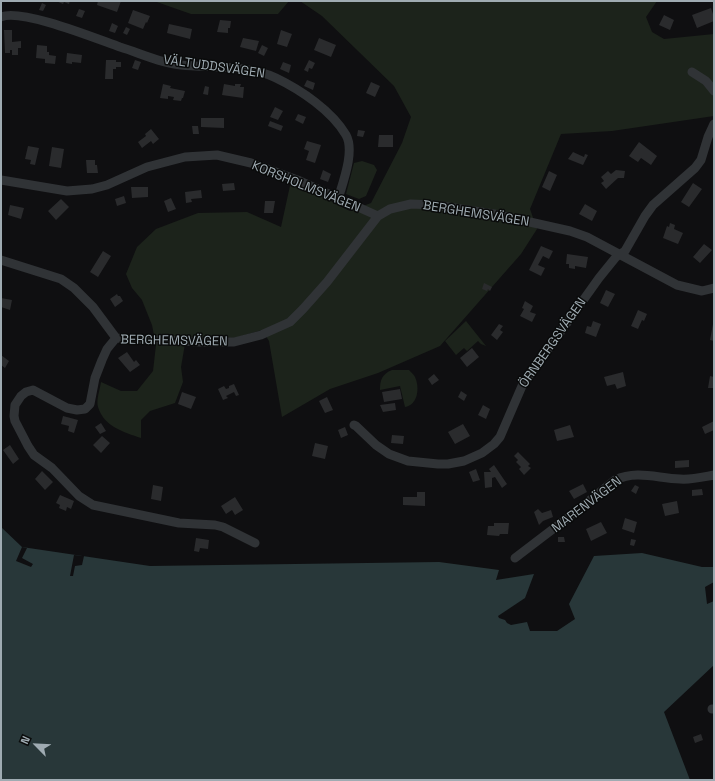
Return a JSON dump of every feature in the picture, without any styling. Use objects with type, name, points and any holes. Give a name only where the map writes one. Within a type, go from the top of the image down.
[{"type":"street","name":"VÄLTUDDSVÄGEN","points":[[1,17],[13,15],[41,20],[171,63],[256,71],[276,78],[295,88],[323,108],[346,135],[350,149],[338,199]]},
{"type":"street","points":[[692,72],[706,81],[714,91]]},
{"type":"street","name":"ÖRNBERGSVÄGEN","points":[[354,425],[376,445],[389,454],[408,461],[448,464],[464,461],[482,453],[494,444],[500,437],[522,386],[599,278],[616,257],[625,251],[651,208],[689,174],[701,160],[708,137],[714,124]]},
{"type":"street","name":"KORSHOLMSVÄGEN","points":[[1,180],[67,191],[92,189],[107,185],[148,167],[185,157],[217,154],[251,163],[300,181],[378,216]]},
{"type":"street","name":"BERGHEMSVÄGEN","points":[[255,543],[223,527],[215,525],[179,523],[93,505],[79,496],[52,468],[34,455],[15,421],[15,405],[21,396],[26,392],[33,390],[67,408],[77,410],[85,409],[90,404],[95,378],[102,360],[110,344],[116,338],[234,342],[261,335],[290,322],[327,282],[378,216],[390,209],[411,204],[435,205],[470,210],[570,231],[587,237],[677,284],[702,291],[714,288]]},
{"type":"street","points":[[1,260],[61,279],[74,288],[93,307],[116,338]]},
{"type":"street","name":"MARENVÄGEN","points":[[515,558],[615,480],[621,477],[635,475],[681,479],[714,475]]},
{"type":"shaded area","points":[[154,1],[289,1],[278,14],[191,14]]},
{"type":"shaded area","points":[[300,1],[657,1],[646,17],[652,32],[664,39],[714,34],[714,116],[612,131],[561,134],[530,209],[537,229],[521,254],[440,346],[378,373],[330,389],[282,417],[269,341],[262,330],[235,338],[186,338],[181,367],[183,382],[175,403],[150,411],[141,420],[141,438],[122,431],[115,428],[105,419],[98,407],[101,382],[121,391],[137,391],[153,371],[156,345],[152,325],[142,300],[132,288],[126,274],[137,247],[156,229],[198,213],[247,212],[281,227],[291,181],[306,187],[350,211],[371,203],[402,143],[411,117],[394,86],[322,16]]},
{"type":"shaded area","points":[[362,161],[374,165],[377,170],[366,196],[359,199],[346,194],[354,163]]},
{"type":"shaded area","points":[[466,321],[486,346],[478,341],[467,351],[464,348],[456,355],[445,341]]},
{"type":"shaded area","points":[[392,370],[409,370],[417,381],[417,395],[413,403],[409,406],[405,407],[400,386],[380,390],[382,378],[386,373]]},
{"type":"shaded area","points":[[1,527],[22,547],[150,566],[439,562],[499,570],[496,580],[534,574],[525,598],[498,616],[511,625],[527,622],[530,631],[557,631],[575,619],[569,604],[594,556],[642,553],[702,567],[714,567],[714,582],[705,587],[707,604],[714,601],[714,665],[664,712],[690,780],[1,780]]},
{"type":"pier","points":[[22,547],[27,548],[22,558],[33,564],[31,567],[16,561]]},
{"type":"pier","points":[[74,555],[84,556],[82,565],[75,566],[73,576],[70,576]]},
{"type":"building","points":[[56,1],[70,1],[69,4],[64,2],[63,4]]},
{"type":"building","points":[[98,1],[121,1],[117,12],[97,5]]},
{"type":"building","points":[[42,3],[46,5],[43,11],[39,10]]},
{"type":"building","points":[[711,8],[714,21],[697,28],[692,15]]},
{"type":"building","points":[[79,9],[85,11],[82,18],[76,16]]},
{"type":"building","points":[[133,10],[150,16],[143,29],[128,23]]},
{"type":"building","points":[[664,15],[674,20],[670,30],[659,25]]},
{"type":"building","points":[[220,20],[231,21],[230,28],[228,28],[228,33],[217,32]]},
{"type":"building","points":[[112,23],[118,26],[115,33],[109,31]]},
{"type":"building","points":[[169,24],[192,29],[190,39],[167,33]]},
{"type":"building","points":[[126,27],[130,29],[127,35],[123,33]]},
{"type":"building","points":[[4,30],[12,30],[12,42],[21,41],[21,48],[18,48],[18,55],[12,55],[12,50],[10,50],[10,53],[5,53]]},
{"type":"building","points":[[281,30],[292,34],[287,47],[277,44]]},
{"type":"building","points":[[243,38],[259,41],[256,51],[240,47]]},
{"type":"building","points":[[319,38],[336,45],[331,57],[314,50]]},
{"type":"building","points":[[37,45],[47,46],[47,52],[49,52],[49,55],[56,56],[55,64],[45,63],[45,59],[36,58]]},
{"type":"building","points":[[262,45],[268,48],[264,56],[258,53]]},
{"type":"building","points":[[67,53],[82,55],[81,63],[66,63]]},
{"type":"building","points":[[106,60],[116,60],[116,62],[121,62],[121,67],[116,67],[116,69],[113,69],[113,79],[105,79]]},
{"type":"building","points":[[135,60],[141,62],[138,70],[132,68]]},
{"type":"building","points":[[309,60],[315,63],[312,69],[309,68],[308,72],[304,70]]},
{"type":"building","points":[[283,62],[291,65],[289,73],[280,69]]},
{"type":"building","points":[[307,80],[315,83],[313,90],[304,86]]},
{"type":"building","points":[[371,82],[380,86],[375,97],[366,93]]},
{"type":"building","points":[[163,84],[171,86],[170,88],[185,91],[181,101],[173,100],[174,97],[168,96],[168,99],[160,98]]},
{"type":"building","points":[[224,84],[235,86],[235,84],[241,84],[240,87],[244,87],[243,98],[222,95]]},
{"type":"building","points":[[205,86],[209,87],[208,95],[203,94]]},
{"type":"building","points":[[275,107],[283,111],[278,120],[270,117]]},
{"type":"building","points":[[298,114],[306,117],[303,124],[295,120]]},
{"type":"building","points":[[201,118],[224,118],[224,128],[201,127]]},
{"type":"building","points":[[270,121],[283,126],[281,131],[268,126]]},
{"type":"building","points":[[192,126],[198,126],[199,134],[193,134]]},
{"type":"building","points":[[151,129],[159,139],[153,144],[151,141],[142,148],[138,142],[146,136],[145,134]]},
{"type":"building","points":[[358,130],[365,131],[363,137],[357,136]]},
{"type":"building","points":[[379,135],[393,135],[393,147],[378,147]]},
{"type":"building","points":[[307,141],[321,145],[315,163],[306,160],[309,151],[304,149]]},
{"type":"building","points":[[639,142],[657,156],[651,165],[641,158],[638,162],[629,156]]},
{"type":"building","points":[[28,146],[39,148],[35,165],[30,164],[31,160],[25,159]]},
{"type":"building","points":[[52,147],[64,149],[61,168],[49,166]]},
{"type":"building","points":[[573,152],[584,157],[585,154],[588,155],[583,165],[568,159]]},
{"type":"building","points":[[86,160],[95,160],[98,173],[87,173]]},
{"type":"building","points":[[323,170],[331,174],[328,182],[320,179]]},
{"type":"building","points":[[616,170],[625,171],[624,178],[618,178],[606,189],[601,183],[604,181],[601,177],[608,171],[611,174]]},
{"type":"building","points":[[549,171],[557,175],[550,191],[542,187]]},
{"type":"building","points":[[234,183],[235,190],[223,191],[222,184]]},
{"type":"building","points":[[693,183],[702,189],[689,207],[681,202]]},
{"type":"building","points":[[131,187],[148,187],[148,197],[132,198]]},
{"type":"building","points":[[201,190],[202,198],[191,199],[192,202],[186,203],[185,192]]},
{"type":"building","points":[[124,196],[126,203],[117,206],[115,199]]},
{"type":"building","points":[[171,198],[176,209],[168,212],[164,201]]},
{"type":"building","points":[[61,199],[69,207],[56,220],[48,211]]},
{"type":"building","points":[[265,201],[275,201],[273,213],[264,213]]},
{"type":"building","points":[[585,204],[597,211],[592,221],[579,214]]},
{"type":"building","points":[[10,205],[24,208],[21,219],[8,215]]},
{"type":"building","points":[[670,223],[675,225],[674,229],[683,233],[678,244],[663,238],[667,226],[669,227]]},
{"type":"building","points":[[704,244],[712,250],[700,263],[693,257]]},
{"type":"building","points":[[541,246],[553,251],[549,259],[543,256],[538,265],[545,268],[541,276],[529,270]]},
{"type":"building","points":[[103,251],[111,256],[98,277],[90,272]]},
{"type":"building","points":[[567,254],[588,257],[586,268],[575,266],[575,269],[569,268],[569,264],[566,264]]},
{"type":"building","points":[[484,283],[492,287],[490,291],[488,289],[487,291],[482,289]]},
{"type":"building","points":[[606,290],[615,294],[608,307],[600,303]]},
{"type":"building","points":[[117,294],[123,301],[115,307],[110,299]]},
{"type":"building","points":[[1,298],[12,300],[10,310],[1,307]]},
{"type":"building","points":[[525,301],[533,306],[530,312],[536,314],[532,322],[520,316],[524,309],[522,308]]},
{"type":"building","points":[[638,310],[647,314],[644,321],[642,320],[638,329],[631,326]]},
{"type":"building","points":[[593,321],[601,324],[596,337],[585,333],[587,326],[591,327]]},
{"type":"building","points":[[499,324],[503,326],[500,330],[503,332],[497,340],[491,335]]},
{"type":"building","points":[[714,324],[714,341],[710,340]]},
{"type":"building","points":[[472,348],[479,357],[467,367],[460,358]]},
{"type":"building","points":[[127,352],[134,362],[136,360],[140,365],[130,372],[118,358]]},
{"type":"building","points":[[1,355],[9,361],[5,368],[1,365]]},
{"type":"building","points":[[623,372],[626,386],[617,389],[615,384],[607,386],[604,377]]},
{"type":"building","points":[[434,374],[439,380],[432,385],[428,379]]},
{"type":"building","points":[[710,376],[714,377],[714,388],[708,388]]},
{"type":"building","points":[[234,384],[239,395],[236,396],[234,392],[226,396],[228,398],[223,400],[218,389],[224,386],[226,389]]},
{"type":"building","points":[[400,389],[402,399],[384,402],[382,392]]},
{"type":"building","points":[[461,391],[467,395],[464,401],[458,397]]},
{"type":"building","points":[[182,392],[196,397],[191,409],[178,404]]},
{"type":"building","points":[[327,397],[333,410],[325,413],[319,401]]},
{"type":"building","points":[[395,403],[396,410],[383,412],[380,405]]},
{"type":"building","points":[[483,405],[490,409],[486,419],[478,415]]},
{"type":"building","points":[[63,416],[78,420],[74,433],[68,431],[69,426],[61,424]]},
{"type":"building","points":[[714,421],[714,430],[705,434],[702,427]]},
{"type":"building","points":[[101,423],[106,431],[100,434],[95,427]]},
{"type":"building","points":[[463,424],[470,436],[455,444],[448,432]]},
{"type":"building","points":[[570,425],[574,437],[557,441],[554,430]]},
{"type":"building","points":[[345,427],[348,435],[341,438],[338,430]]},
{"type":"building","points":[[392,435],[404,436],[403,444],[391,443]]},
{"type":"building","points":[[102,436],[110,443],[101,453],[93,445]]},
{"type":"building","points":[[315,443],[328,446],[325,459],[312,456]]},
{"type":"building","points":[[10,445],[19,459],[13,464],[3,450]]},
{"type":"building","points":[[518,452],[530,464],[528,466],[531,468],[524,475],[519,469],[521,467],[516,462],[518,460],[514,456]]},
{"type":"building","points":[[689,460],[689,467],[675,468],[675,461]]},
{"type":"building","points":[[494,465],[507,484],[502,488],[495,477],[492,478],[492,487],[485,488],[484,472],[491,472],[489,469]]},
{"type":"building","points":[[476,469],[480,480],[473,482],[469,472]]},
{"type":"building","points":[[42,471],[53,482],[45,490],[35,479]]},
{"type":"building","points":[[583,484],[587,492],[574,499],[569,491]]},
{"type":"building","points":[[153,485],[163,487],[161,501],[151,499]]},
{"type":"building","points":[[635,485],[639,487],[636,494],[631,491]]},
{"type":"building","points":[[702,489],[703,495],[692,496],[692,490]]},
{"type":"building","points":[[417,492],[425,492],[425,506],[403,505],[403,497],[417,497]]},
{"type":"building","points":[[60,495],[74,501],[71,509],[67,507],[66,511],[59,508],[60,505],[56,503]]},
{"type":"building","points":[[235,497],[243,510],[235,515],[232,510],[226,514],[221,506]]},
{"type":"building","points":[[677,501],[679,513],[665,516],[662,504]]},
{"type":"building","points":[[538,509],[542,513],[551,510],[553,517],[543,521],[539,525],[534,512]]},
{"type":"building","points":[[625,518],[637,522],[634,533],[622,529]]},
{"type":"building","points":[[601,522],[607,533],[591,541],[586,529]]},
{"type":"building","points":[[494,523],[509,523],[508,534],[500,534],[499,536],[487,535],[488,526],[494,526]]},
{"type":"building","points":[[558,537],[564,537],[565,542],[558,542]]},
{"type":"building","points":[[196,538],[209,540],[208,549],[200,548],[199,552],[194,551]]},
{"type":"building","points":[[631,539],[636,540],[634,546],[630,545]]},
{"type":"building","points":[[701,734],[703,740],[695,743],[693,737]]}]
